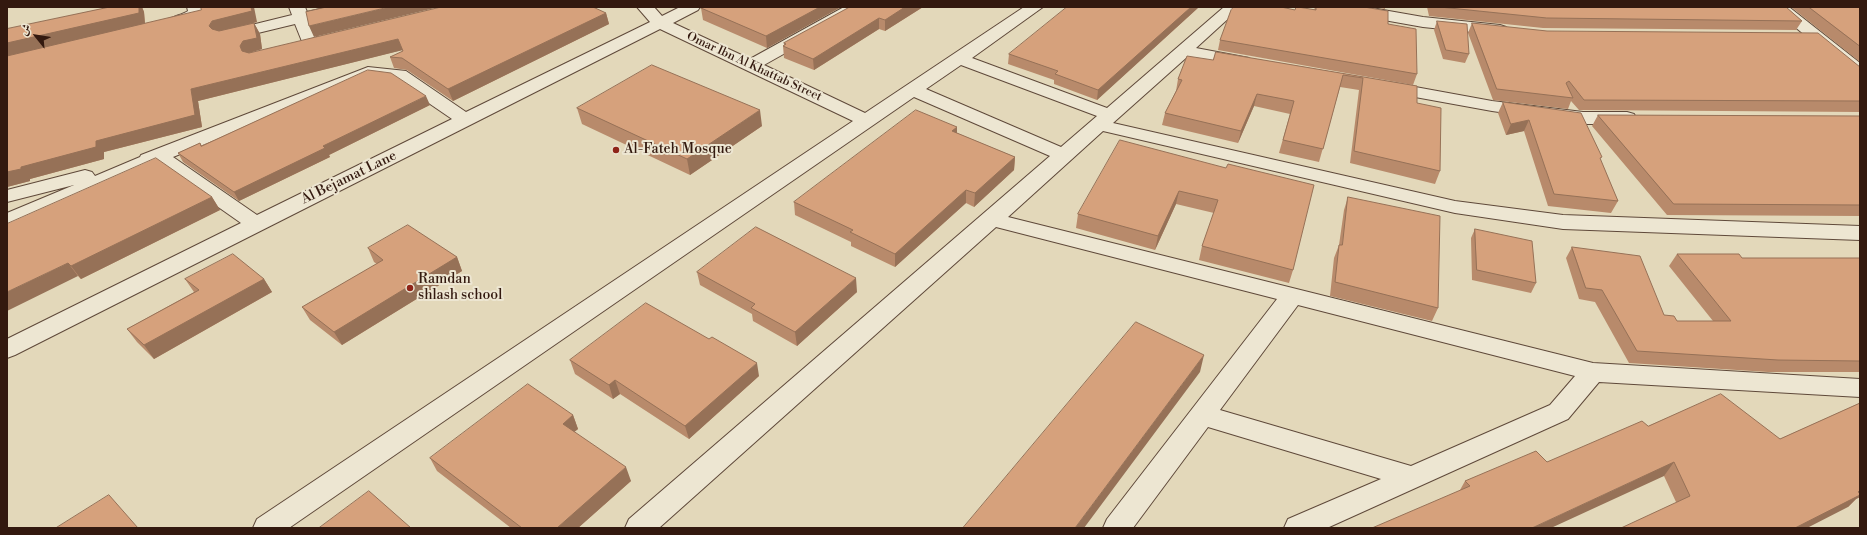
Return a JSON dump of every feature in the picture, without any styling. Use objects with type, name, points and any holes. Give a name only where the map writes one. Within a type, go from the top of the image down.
[{"type":"street","points":[[153,29],[176,24],[190,18],[196,13],[195,7]]},
{"type":"street","points":[[224,36],[299,12],[349,7]]},
{"type":"street","name":"Omar Ibn Al Khattab Street","points":[[645,7],[660,23],[867,121]]},
{"type":"street","name":"Al Bejamat Lane","points":[[7,349],[692,7]]},
{"type":"street","points":[[750,66],[856,7]]},
{"type":"street","points":[[268,528],[1035,7]]},
{"type":"street","points":[[639,528],[1233,7]]},
{"type":"street","points":[[1339,7],[1423,22],[1513,31]]},
{"type":"street","points":[[1779,7],[1860,72]]},
{"type":"street","points":[[299,12],[312,45]]},
{"type":"street","points":[[1793,37],[1816,37]]},
{"type":"street","points":[[1183,51],[1260,65]]},
{"type":"street","points":[[958,59],[1104,120],[1455,207],[1556,221],[1860,232]]},
{"type":"street","points":[[7,221],[159,156],[368,72],[400,75],[465,120]]},
{"type":"street","points":[[1369,84],[1492,106],[1583,118],[1647,118]]},
{"type":"street","points":[[912,90],[1064,155]]},
{"type":"street","points":[[7,196],[159,156],[256,224]]},
{"type":"street","points":[[991,219],[1593,372],[1860,388]]},
{"type":"street","points":[[1117,528],[1292,296]]},
{"type":"street","points":[[1298,528],[1559,412],[1593,372]]},
{"type":"street","points":[[1202,415],[1412,478]]},
{"type":"building","points":[[110,7],[139,7],[139,13],[7,43],[7,29]]},
{"type":"building","points":[[201,7],[251,7],[252,11],[212,21],[209,26],[212,29],[219,31],[254,23],[257,38],[243,41],[240,46],[242,51],[249,53],[441,7],[593,7],[606,13],[448,89],[402,58],[390,57],[403,51],[398,39],[191,89],[195,115],[96,141],[96,147],[7,172],[7,56],[201,10]]},
{"type":"building","points":[[327,7],[389,7],[309,26],[306,12]]},
{"type":"building","points":[[820,7],[766,36],[701,8]]},
{"type":"building","points":[[850,7],[905,7],[885,20],[879,18],[813,59],[783,46],[786,44],[784,43]]},
{"type":"building","points":[[1067,7],[1191,7],[1098,90],[1055,74],[1058,71],[1009,54]]},
{"type":"building","points":[[1234,7],[1281,7],[1295,10],[1296,7],[1298,7],[1316,10],[1316,7],[1364,7],[1388,11],[1388,24],[1416,29],[1417,74],[1220,40],[1231,10]]},
{"type":"building","points":[[1440,7],[1786,7],[1802,21],[1547,18]]},
{"type":"building","points":[[1809,7],[1860,7],[1860,46]]},
{"type":"building","points":[[1437,21],[1467,24],[1469,54],[1446,50]]},
{"type":"building","points":[[1472,23],[1547,31],[1818,33],[1860,67],[1860,101],[1584,100],[1569,81],[1566,83],[1573,98],[1497,89]]},
{"type":"building","points":[[1216,52],[1417,86],[1417,103],[1441,108],[1440,171],[1354,151],[1363,78],[1343,75],[1323,149],[1283,140],[1294,101],[1257,94],[1241,131],[1165,113],[1182,80],[1178,79],[1187,56],[1213,60]]},
{"type":"building","points":[[652,65],[760,110],[687,159],[577,108]]},
{"type":"building","points":[[368,70],[391,73],[426,96],[323,146],[325,148],[234,192],[178,153],[200,143],[201,146]]},
{"type":"building","points":[[1503,102],[1581,113],[1602,157],[1600,158],[1618,201],[1554,194],[1529,120],[1511,124]]},
{"type":"building","points":[[916,110],[957,127],[952,131],[1015,157],[975,193],[966,190],[895,254],[850,232],[853,230],[794,202]]},
{"type":"building","points":[[1598,115],[1860,116],[1860,205],[1674,204]]},
{"type":"building","points":[[1120,140],[1226,168],[1228,164],[1314,185],[1293,270],[1202,246],[1218,200],[1179,191],[1158,236],[1078,214]]},
{"type":"building","points":[[156,158],[212,197],[71,266],[68,263],[7,292],[7,224]]},
{"type":"building","points":[[1348,197],[1440,216],[1438,308],[1335,282],[1339,245],[1342,245]]},
{"type":"building","points":[[408,225],[457,257],[334,332],[302,307],[383,260],[368,248]]},
{"type":"building","points":[[756,227],[856,278],[795,332],[751,308],[755,304],[697,272]]},
{"type":"building","points":[[1475,229],[1532,241],[1536,283],[1477,270]]},
{"type":"building","points":[[1572,247],[1640,256],[1664,315],[1674,316],[1677,321],[1731,321],[1677,254],[1739,254],[1742,258],[1860,258],[1860,361],[1778,360],[1637,351],[1602,290],[1586,288]]},
{"type":"building","points":[[233,254],[264,279],[144,345],[127,329],[199,290],[185,279]]},
{"type":"building","points":[[646,303],[709,339],[712,337],[757,363],[685,426],[615,380],[609,385],[570,360]]},
{"type":"building","points":[[1136,322],[1204,355],[1075,528],[963,528]]},
{"type":"building","points":[[528,384],[573,415],[563,424],[626,467],[557,528],[522,528],[430,458]]},
{"type":"building","points":[[1721,394],[1780,439],[1860,403],[1860,490],[1858,492],[1860,495],[1795,528],[1621,528],[1690,496],[1674,462],[1532,528],[1372,528],[1470,486],[1465,481],[1536,451],[1547,462],[1642,421],[1648,426]]},
{"type":"building","points":[[369,491],[411,528],[319,528]]},
{"type":"building","points":[[109,495],[138,528],[56,528]]},
{"type":"place","name":"Al-Fateh Mosque","points":[[616,150]]},
{"type":"place","name":"Ramdan shlash school","points":[[410,288]]}]
